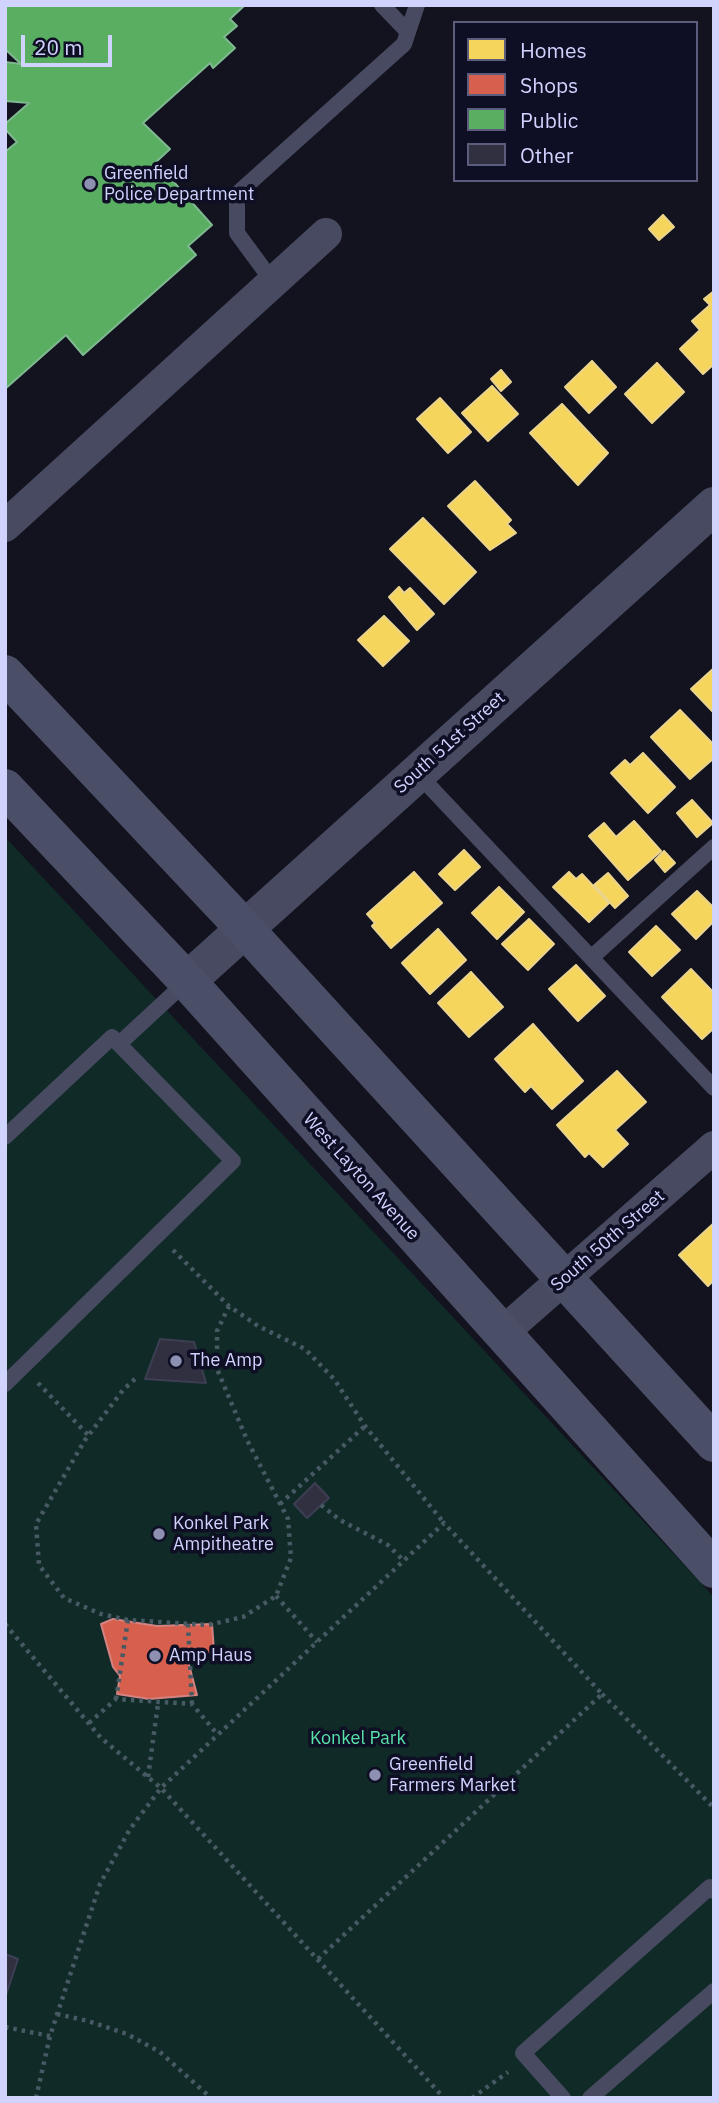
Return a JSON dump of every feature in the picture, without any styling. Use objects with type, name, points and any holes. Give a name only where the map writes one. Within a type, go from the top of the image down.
[{"type":"main road","points":[[5,674],[244,928],[562,1281],[714,1443]]},
{"type":"main road","name":"West Layton Avenue","points":[[5,788],[187,981],[714,1569]]},
{"type":"street","points":[[5,526],[326,234]]},
{"type":"street","name":"South 51st Street","points":[[187,981],[714,506]]},
{"type":"street","name":"South 50th Street","points":[[501,1334],[714,1147]]},
{"type":"lane","points":[[382,5],[408,32]]},
{"type":"lane","points":[[273,282],[237,233],[237,194],[404,44],[417,5]]},
{"type":"lane","points":[[417,772],[714,1088]]},
{"type":"lane","points":[[592,957],[714,847]]},
{"type":"lane","points":[[119,1044],[187,981]]},
{"type":"lane","points":[[5,1138],[112,1037],[233,1161],[5,1384]]},
{"type":"lane","points":[[563,2098],[523,2053],[710,1887],[714,1891]]},
{"type":"lane","points":[[590,2098],[714,1991]]},
{"type":"path","points":[[159,1234],[229,1306],[258,1326],[305,1349],[334,1379],[365,1426],[444,1523],[714,1808]]},
{"type":"path","points":[[135,1378],[89,1436],[36,1524],[39,1565],[64,1598],[101,1614],[128,1620],[208,1625],[243,1617],[276,1596],[291,1558],[288,1519],[247,1440],[217,1369],[217,1331],[229,1306]]},
{"type":"path","points":[[23,1367],[89,1436]]},
{"type":"path","points":[[280,1504],[365,1426]]},
{"type":"path","points":[[321,1505],[340,1520],[388,1545],[404,1560]]},
{"type":"path","points":[[36,2098],[50,2036],[100,1884],[130,1829],[162,1788],[444,1523]]},
{"type":"path","points":[[276,1596],[317,1642]]},
{"type":"path","points":[[89,1723],[116,1699],[128,1620]]},
{"type":"path","points":[[5,1624],[101,1738],[162,1788],[443,2098]]},
{"type":"path","points":[[188,1624],[191,1704],[218,1735]]},
{"type":"path","points":[[318,1959],[603,1693]]},
{"type":"path","points":[[116,1699],[158,1704],[191,1704]]},
{"type":"path","points":[[148,1777],[158,1704]]},
{"type":"path","points":[[57,2014],[127,2034],[160,2052],[211,2098]]},
{"type":"path","points":[[5,2027],[26,2034],[50,2036]]},
{"type":"path","points":[[472,2098],[527,2058]]},
{"type":"green space","name":"Konkel Park","points":[[5,837],[714,1597],[714,2098],[5,2098]]},
{"type":"building: Homes","points":[[663,215],[674,227],[659,240],[649,229]]},
{"type":"building: Homes","points":[[714,291],[714,364],[703,374],[680,349],[700,330],[692,321],[710,305],[704,299]]},
{"type":"building: Homes","points":[[592,361],[616,387],[589,413],[565,387]]},
{"type":"building: Homes","points":[[657,363],[684,392],[652,423],[625,394]]},
{"type":"building: Homes","points":[[501,370],[511,382],[501,391],[491,379]]},
{"type":"building: Homes","points":[[492,386],[518,414],[488,441],[462,413]]},
{"type":"building: Homes","points":[[440,398],[471,432],[448,453],[417,419]]},
{"type":"building: Homes","points":[[562,404],[608,453],[578,485],[530,433]]},
{"type":"building: Homes","points":[[475,481],[511,520],[507,524],[516,533],[490,550],[448,506]]},
{"type":"building: Homes","points":[[423,518],[476,572],[444,604],[390,549]]},
{"type":"building: Homes","points":[[399,587],[404,593],[410,588],[434,614],[417,630],[389,597]]},
{"type":"building: Homes","points":[[384,616],[409,641],[383,666],[358,640]]},
{"type":"building: Homes","points":[[714,668],[714,713],[691,689]]},
{"type":"building: Homes","points":[[680,710],[714,745],[714,758],[690,779],[651,737]]},
{"type":"building: Homes","points":[[643,753],[675,787],[648,813],[611,773],[625,760],[630,765]]},
{"type":"building: Homes","points":[[692,800],[713,823],[697,837],[677,813]]},
{"type":"building: Homes","points":[[634,821],[661,851],[628,880],[589,836],[604,823],[616,837]]},
{"type":"building: Homes","points":[[464,850],[480,867],[455,890],[439,874]]},
{"type":"building: Homes","points":[[664,851],[675,863],[665,872],[655,860]]},
{"type":"building: Homes","points":[[414,872],[442,903],[391,948],[372,926],[375,923],[367,914]]},
{"type":"building: Homes","points":[[569,872],[576,879],[582,874],[609,903],[589,922],[553,887]]},
{"type":"building: Homes","points":[[608,873],[628,896],[615,908],[594,885]]},
{"type":"building: Homes","points":[[499,887],[524,912],[497,939],[472,913]]},
{"type":"building: Homes","points":[[697,891],[714,908],[714,921],[696,939],[672,914]]},
{"type":"building: Homes","points":[[529,919],[554,944],[528,970],[502,944]]},
{"type":"building: Homes","points":[[656,926],[680,950],[652,976],[629,952]]},
{"type":"building: Homes","points":[[438,929],[466,960],[430,994],[402,963]]},
{"type":"building: Homes","points":[[576,965],[605,996],[578,1021],[549,989]]},
{"type":"building: Homes","points":[[691,969],[714,993],[714,1028],[702,1039],[662,997]]},
{"type":"building: Homes","points":[[471,972],[503,1007],[469,1037],[438,1003]]},
{"type":"building: Homes","points":[[533,1024],[583,1081],[552,1109],[531,1086],[525,1092],[495,1059]]},
{"type":"building: Homes","points":[[617,1071],[646,1102],[615,1130],[628,1144],[603,1167],[589,1153],[585,1157],[557,1125]]},
{"type":"building: Homes","points":[[714,1223],[714,1280],[708,1286],[679,1255]]},
{"type":"building: Shops","name":"Amp Haus","points":[[113,1619],[157,1626],[212,1624],[214,1651],[188,1661],[197,1695],[149,1699],[117,1694],[120,1676],[113,1667],[101,1624]]},
{"type":"building: Public","name":"Greenfield Police Department","points":[[5,5],[245,5],[230,19],[237,26],[224,37],[235,48],[213,68],[210,63],[143,123],[170,149],[156,162],[212,225],[188,246],[196,255],[83,355],[66,335],[5,389],[5,152],[17,142],[5,129],[5,124],[29,103],[5,101],[5,62],[21,64],[5,49]]},
{"type":"building: Other","name":"The Amp","points":[[160,1339],[194,1342],[206,1383],[145,1379]]},
{"type":"building: Other","points":[[315,1483],[329,1498],[307,1518],[294,1504]]},
{"type":"building: Other","points":[[5,1954],[18,1959],[5,1998]]},
{"type":"place","name":"Greenfield Police Department","points":[[90,184]]},
{"type":"place","name":"The Amp","points":[[176,1361]]},
{"type":"place","name":"Konkel Park Ampitheatre","points":[[159,1534]]},
{"type":"place","name":"Amp Haus","points":[[155,1656]]},
{"type":"place","name":"Greenfield Farmers Market","points":[[375,1775]]}]
